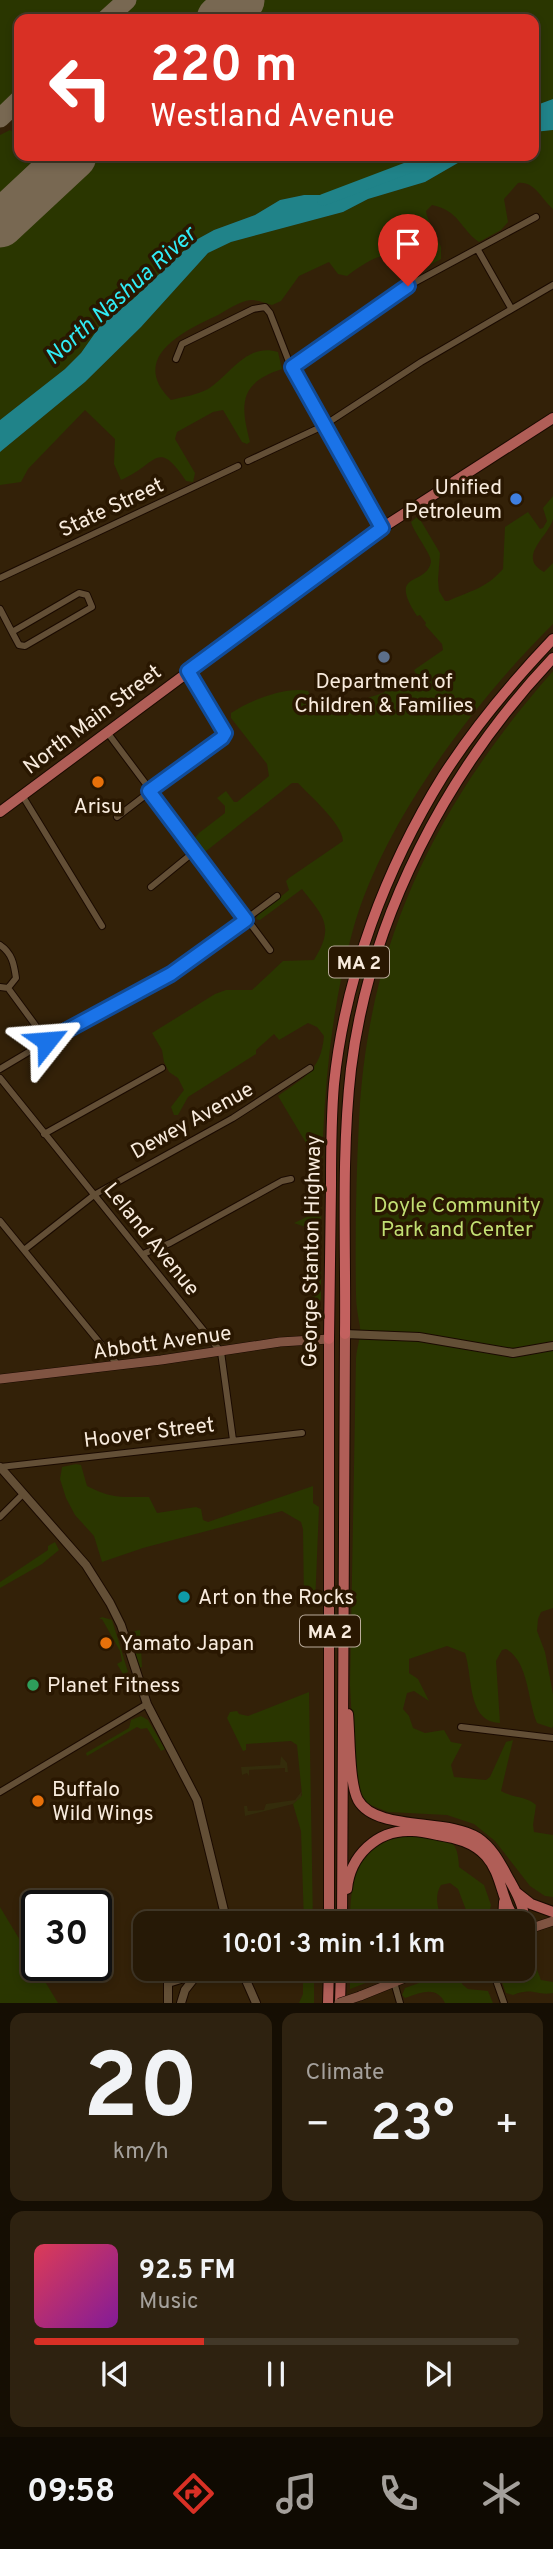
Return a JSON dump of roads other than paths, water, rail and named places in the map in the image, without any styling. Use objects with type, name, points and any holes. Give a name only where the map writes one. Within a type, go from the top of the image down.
[{"type":"highway","name":"North Main Street","points":[[0,811],[382,528],[553,418]]},
{"type":"highway","name":"George Stanton Highway","points":[[329,1911],[329,1339],[333,1101],[344,1020],[364,946],[402,850],[443,776],[469,738],[506,691],[553,639]]},
{"type":"highway","name":"George Stanton Highway","points":[[343,1911],[342,1646],[348,1101],[359,1018],[394,906],[437,817],[480,746],[553,658]]},
{"type":"highway","points":[[342,1646],[354,1787],[358,1799],[365,1809],[375,1815],[456,1829],[477,1838],[495,1854],[524,1911]]},
{"type":"highway","points":[[344,1911],[347,1884],[358,1857],[373,1842],[402,1831],[451,1837],[472,1844],[494,1867],[512,1911]]},
{"type":"highway","points":[[517,1893],[531,1904],[553,1912]]},
{"type":"highway","points":[[503,1911],[504,1896]]},
{"type":"highway","points":[[328,2003],[329,1981]]},
{"type":"highway","points":[[340,2003],[341,1981]]},
{"type":"main road","name":"Abbott Avenue","points":[[0,1378],[221,1352],[280,1342],[329,1339]]},
{"type":"main road","points":[[535,1926],[553,1921]]},
{"type":"main road","points":[[340,2003],[394,1982]]},
{"type":"street","points":[[292,367],[408,286],[536,217]]},
{"type":"street","points":[[478,250],[511,308]]},
{"type":"street","points":[[248,461],[323,426],[421,362],[553,285]]},
{"type":"street","points":[[176,359],[182,344],[253,309],[264,307],[270,313],[292,367],[323,426],[382,528]]},
{"type":"street","name":"State Street","points":[[0,578],[237,466]]},
{"type":"street","points":[[0,609],[12,632],[19,645],[24,646],[92,607],[87,595],[79,593],[12,632]]},
{"type":"street","points":[[117,817],[222,738],[225,733],[188,671]]},
{"type":"street","points":[[107,732],[270,950]]},
{"type":"street","points":[[22,795],[102,926]]},
{"type":"street","points":[[150,887],[195,851]]},
{"type":"street","points":[[0,1069],[171,974],[277,896]]},
{"type":"street","points":[[0,945],[10,954],[16,974],[8,988]]},
{"type":"street","points":[[0,987],[8,988],[47,1041]]},
{"type":"street","points":[[44,1134],[162,1068]]},
{"type":"street","name":"Dewey Avenue","points":[[24,1250],[94,1195],[233,1118],[310,1068]]},
{"type":"street","name":"Leland Avenue","points":[[0,1078],[221,1352]]},
{"type":"street","points":[[143,1254],[290,1179]]},
{"type":"street","points":[[0,1220],[118,1365]]},
{"type":"street","points":[[345,1334],[419,1337],[513,1353],[553,1346]]},
{"type":"street","points":[[221,1352],[233,1440]]},
{"type":"street","name":"Hoover Street","points":[[0,1467],[302,1433]]},
{"type":"street","points":[[0,1467],[86,1565],[106,1594],[121,1625],[147,1704],[197,1800],[224,1911]]},
{"type":"street","points":[[0,1517],[23,1494]]},
{"type":"street","points":[[0,1792],[147,1704]]},
{"type":"street","points":[[461,1727],[553,1738]]},
{"type":"street","points":[[168,1983],[174,1981]]},
{"type":"street","points":[[180,2003],[192,1981]]},
{"type":"street","points":[[246,1981],[256,2003]]},
{"type":"street","points":[[496,1981],[504,2003]]},
{"type":"street","points":[[394,1982],[400,2003]]},
{"type":"street","points":[[168,1983],[168,2003]]},
{"type":"street","points":[[168,1983],[180,2003]]},
{"type":"water","points":[[553,99],[553,130],[539,131],[539,104]]},
{"type":"water","points":[[422,161],[461,161],[425,182],[368,199],[343,212],[231,242],[208,253],[141,327],[85,382],[0,452],[0,420],[65,369],[81,353],[100,326],[133,299],[194,241],[214,230],[255,215],[280,200],[304,195],[344,195],[360,186],[377,184]]},
{"type":"waterway","name":"North Nashua River","points":[[323,200],[426,161]]},
{"type":"place","name":"Unified Petroleum","points":[[516,499]]},
{"type":"place","name":"Department of Children & Families","points":[[384,657]]},
{"type":"place","name":"Arisu","points":[[98,782]]},
{"type":"place","name":"Art on the Rocks","points":[[184,1597]]},
{"type":"place","name":"Yamato Japan","points":[[106,1643]]},
{"type":"place","name":"Planet Fitness","points":[[33,1685]]},
{"type":"place","name":"Buffalo Wild Wings","points":[[38,1801]]},
{"type":"park label","name":"Doyle Community Park and Center","points":[[457,1217]]}]
